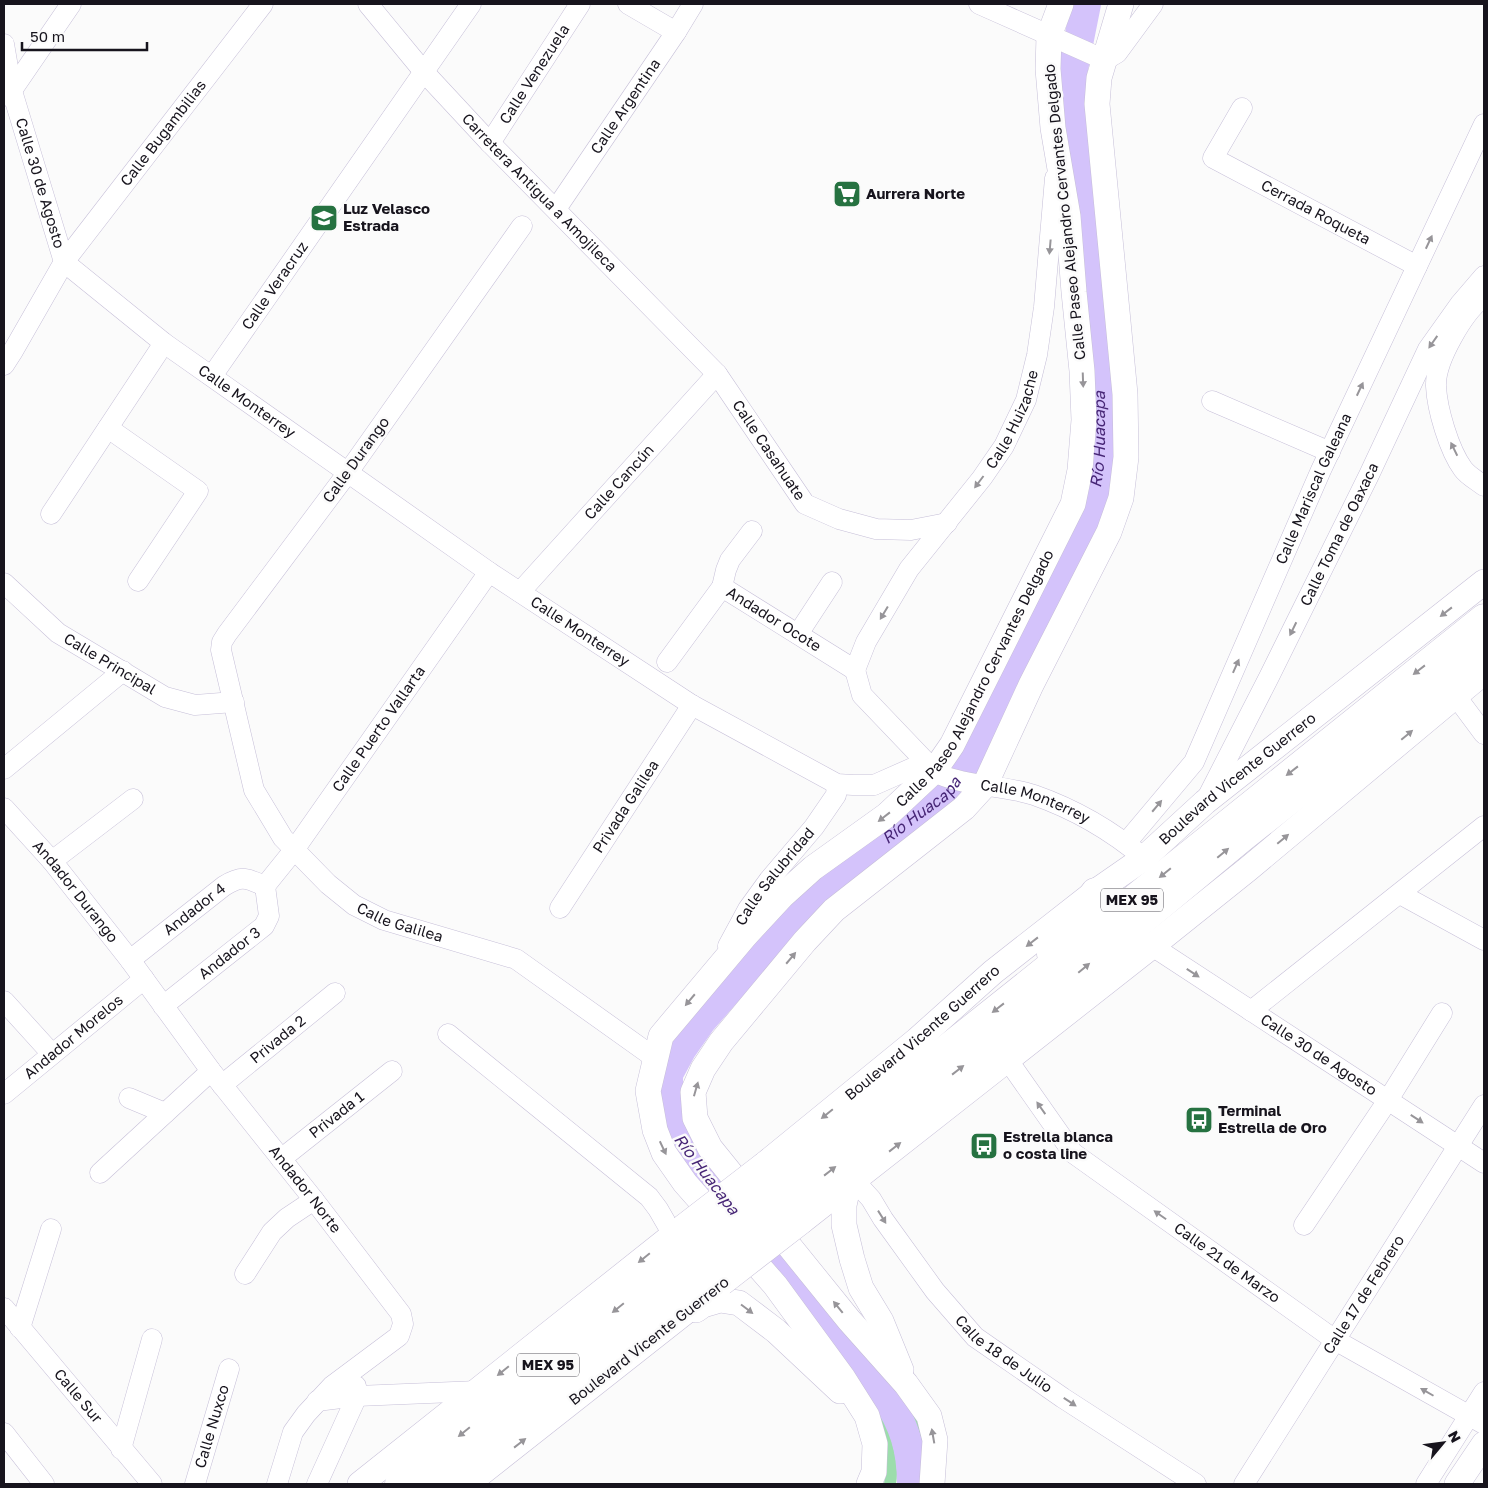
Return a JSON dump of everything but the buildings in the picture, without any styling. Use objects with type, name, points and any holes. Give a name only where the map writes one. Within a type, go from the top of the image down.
[{"type":"highway","name":"Boulevard Vicente Guerrero","points":[[785,1192],[1031,982],[1220,828],[1484,618]]},
{"type":"highway","name":"Boulevard Vicente Guerrero","points":[[399,1484],[696,1251],[785,1192],[1024,1018],[1242,838],[1484,646]]},
{"type":"highway","points":[[1031,982],[1095,892]]},
{"type":"highway","name":"Boulevard Vicente Guerrero","points":[[432,1484],[507,1427],[696,1251]]},
{"type":"main road","name":"Calle Paseo Alejandro Cervantes Delgado","points":[[869,1484],[874,1472],[875,1444],[867,1416],[843,1378],[775,1285],[686,1182],[664,1153],[655,1130],[648,1092],[661,1036],[712,973],[782,896],[814,868],[887,815],[933,769],[952,745],[1010,626],[1056,541],[1073,504],[1080,470],[1084,420],[1082,371],[1068,216],[1053,128],[1048,69],[1061,4]]},
{"type":"main road","points":[[932,1484],[935,1440],[929,1416],[906,1384],[849,1320],[710,1148],[695,1118],[693,1092],[703,1069],[721,1042],[834,910],[964,808],[980,784],[1109,532],[1121,498],[1126,457],[1125,394],[1097,104],[1100,57],[1120,4]]},
{"type":"main road","name":"Boulevard Vicente Guerrero","points":[[360,1484],[478,1391],[785,1192],[918,1040],[993,972],[1095,892],[1135,850],[1206,802],[1484,582]]},
{"type":"main road","name":"Boulevard Vicente Guerrero","points":[[785,1192],[849,1184],[1248,869],[1484,672]]},
{"type":"main road","points":[[849,1184],[844,1205],[844,1224],[852,1259],[862,1288],[881,1321],[906,1384]]},
{"type":"main road","name":"Boulevard Vicente Guerrero","points":[[467,1484],[658,1335],[696,1251]]},
{"type":"main road","points":[[658,1335],[703,1305],[720,1300],[739,1303],[776,1331],[839,1391],[860,1404]]},
{"type":"main road","points":[[1458,1484],[1484,1444]]},
{"type":"street","points":[[8,97],[71,4]]},
{"type":"street","name":"Calle Bugambilias","points":[[7,352],[64,262],[264,4]]},
{"type":"street","name":"Carretera Antigua a Amojileca","points":[[368,4],[424,72],[490,143],[718,374]]},
{"type":"street","name":"Calle Veracruz","points":[[212,376],[471,4]]},
{"type":"street","name":"Calle Venezuela","points":[[490,143],[580,4]]},
{"type":"street","points":[[628,4],[676,32]]},
{"type":"street","name":"Calle Argentina","points":[[556,209],[693,4]]},
{"type":"street","points":[[979,4],[1100,57],[1117,53],[1153,4]]},
{"type":"street","name":"Calle 30 de Agosto","points":[[4,44],[8,97],[64,262]]},
{"type":"street","name":"Cerrada Roqueta","points":[[1242,108],[1213,158],[1417,266]]},
{"type":"street","name":"Calle Mariscal Galeana","points":[[1135,850],[1194,762],[1330,452],[1484,124]]},
{"type":"street","name":"Calle Huizache","points":[[855,670],[866,642],[910,569],[982,478],[1004,446],[1026,400],[1037,355],[1045,298],[1055,182],[1053,128]]},
{"type":"street","name":"Calle Durango","points":[[234,702],[221,650],[222,642],[349,471],[522,226]]},
{"type":"street","name":"Calle Monterrey","points":[[64,262],[164,342],[212,376],[490,572],[692,705],[837,784],[853,786],[874,785],[933,769],[980,784],[1034,795],[1082,816],[1135,850]]},
{"type":"street","name":"Calle Toma de Oaxaca","points":[[1206,802],[1300,616],[1428,349],[1460,304],[1484,276]]},
{"type":"street","points":[[1484,297],[1458,324],[1443,356],[1436,384],[1439,412],[1450,442],[1464,470],[1484,486]]},
{"type":"street","points":[[50,514],[164,342]]},
{"type":"street","name":"Calle Casahuate","points":[[718,374],[805,504],[839,519],[876,529],[911,530],[947,523]]},
{"type":"street","name":"Calle Cancún","points":[[520,592],[718,374]]},
{"type":"street","points":[[1212,401],[1330,452]]},
{"type":"street","points":[[108,428],[198,491],[138,581]]},
{"type":"street","points":[[722,587],[730,560],[752,531]]},
{"type":"street","name":"Calle Puerto Vallarta","points":[[265,886],[294,850],[490,572]]},
{"type":"street","points":[[798,634],[832,582]]},
{"type":"street","name":"Calle Principal","points":[[4,583],[58,632],[165,697],[196,705],[234,702]]},
{"type":"street","name":"Andador Ocote","points":[[667,662],[722,587],[855,670]]},
{"type":"street","points":[[855,670],[862,695],[933,769]]},
{"type":"street","points":[[4,769],[123,671]]},
{"type":"street","points":[[1455,695],[1484,734]]},
{"type":"street","name":"Calle Galilea","points":[[234,702],[254,790],[283,838],[328,884],[354,905],[384,920],[516,959],[655,1058]]},
{"type":"street","name":"Privada Galilea","points":[[560,908],[692,705]]},
{"type":"street","name":"Calle Salubridad","points":[[712,973],[748,909],[769,880],[814,827],[836,795],[837,784]]},
{"type":"street","points":[[52,860],[133,799]]},
{"type":"street","name":"Andador Durango","points":[[4,808],[52,860],[144,979]]},
{"type":"street","points":[[1251,1011],[1484,826]]},
{"type":"street","name":"Andador 4","points":[[130,960],[224,886],[237,878],[248,878],[265,886]]},
{"type":"street","name":"Andador 3","points":[[163,1006],[264,926],[269,916],[265,886]]},
{"type":"street","points":[[1400,894],[1484,940]]},
{"type":"street","name":"Calle 30 de Agosto","points":[[1152,946],[1484,1162]]},
{"type":"street","name":"Andador Norte","points":[[144,979],[216,1078],[314,1200],[401,1314],[403,1324],[399,1336],[353,1370]]},
{"type":"street","name":"Andador Morelos","points":[[4,1094],[144,979]]},
{"type":"street","name":"Privada 2","points":[[100,1173],[164,1114],[335,993]]},
{"type":"street","points":[[4,1000],[52,1054]]},
{"type":"street","points":[[1304,1225],[1388,1100],[1442,1013]]},
{"type":"street","points":[[448,1034],[649,1197],[696,1251]]},
{"type":"street","name":"Calle 21 de Marzo","points":[[1007,1059],[1073,1153],[1335,1340],[1477,1420]]},
{"type":"street","name":"Privada 1","points":[[281,1159],[392,1071]]},
{"type":"street","points":[[129,1098],[164,1114]]},
{"type":"street","name":"Calle 17 de Febrero","points":[[1244,1484],[1484,1105]]},
{"type":"street","name":"Calle 18 de Julio","points":[[849,1184],[860,1188],[871,1198],[883,1219],[934,1291],[974,1336],[1063,1398],[1196,1484]]},
{"type":"street","points":[[246,1274],[272,1232],[287,1218],[314,1200]]},
{"type":"street","points":[[20,1328],[51,1229]]},
{"type":"street","name":"Calle Sur","points":[[4,1308],[152,1484]]},
{"type":"street","points":[[121,1449],[152,1340]]},
{"type":"street","name":"Calle Nuxco","points":[[195,1484],[229,1369]]},
{"type":"street","points":[[277,1484],[293,1432],[317,1401],[332,1386],[353,1370],[357,1396],[317,1484]]},
{"type":"street","points":[[317,1401],[357,1396],[478,1391]]},
{"type":"street","points":[[1426,1484],[1477,1420],[1484,1392]]},
{"type":"street","points":[[4,1433],[44,1484]]},
{"type":"green space","points":[[847,1366],[868,1389],[880,1409],[894,1448],[897,1474],[896,1484],[884,1484],[885,1475]]},
{"type":"green space","points":[[884,1376],[923,1422],[929,1484],[919,1484],[919,1470],[909,1428]]},
{"type":"waterway","name":"Río Huacapa","points":[[912,1484],[912,1471],[906,1437],[885,1395],[779,1268],[675,1134],[668,1103],[668,1074],[681,1050],[702,1020],[797,912],[832,881],[913,817],[947,793],[971,756],[1033,630],[1082,538],[1092,505],[1099,461],[1099,364],[1083,184],[1076,136],[1072,74],[1086,4]]},
{"type":"place","name":"Aurrera Norte","points":[[847,194]]},
{"type":"place","name":"Luz Velasco Estrada","points":[[324,218]]},
{"type":"place","name":"Terminal Estrella de Oro","points":[[1199,1120]]},
{"type":"place","name":"Estrella blanca o costa line","points":[[984,1146]]}]
